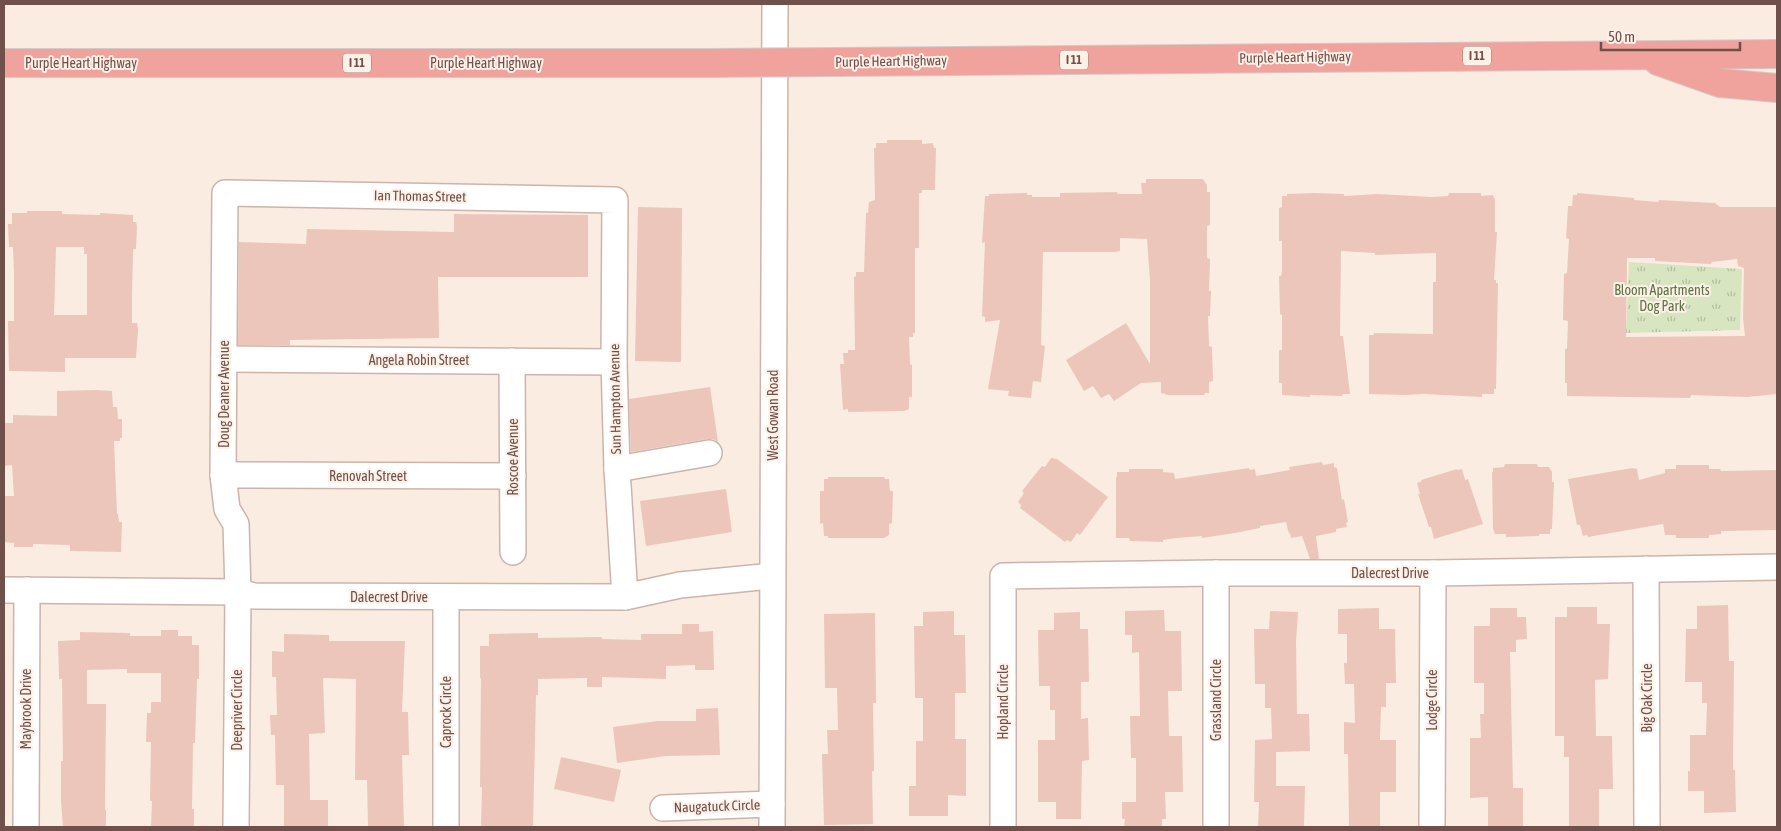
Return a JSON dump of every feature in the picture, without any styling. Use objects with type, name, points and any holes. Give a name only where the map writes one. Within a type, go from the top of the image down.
[{"type":"highway","points":[[1641,54],[1720,83],[1777,88]]},
{"type":"highway","name":"Purple Heart Highway","points":[[4,63],[711,63],[1777,54]]},
{"type":"street","name":"West Gowan Road","points":[[772,816],[774,4]]},
{"type":"street","name":"Ian Thomas Street","points":[[225,192],[615,200]]},
{"type":"street","name":"Doug Deaner Avenue","points":[[225,192],[223,476],[227,509],[236,524],[238,592]]},
{"type":"street","name":"Sun Hampton Avenue","points":[[615,200],[614,362],[617,469],[625,597]]},
{"type":"street","name":"Angela Robin Street","points":[[224,360],[614,362]]},
{"type":"street","name":"Roscoe Avenue","points":[[512,361],[513,552]]},
{"type":"street","points":[[617,469],[709,453]]},
{"type":"street","name":"Renovah Street","points":[[223,476],[513,476]]},
{"type":"street","name":"Dalecrest Drive","points":[[1003,576],[1216,573],[1433,573],[1777,567]]},
{"type":"street","name":"Big Oak Circle","points":[[1646,569],[1647,827]]},
{"type":"street","name":"Grassland Circle","points":[[1216,573],[1216,827]]},
{"type":"street","name":"Lodge Circle","points":[[1432,827],[1433,573]]},
{"type":"street","name":"Dalecrest Drive","points":[[15,590],[238,592],[254,596],[625,597],[680,585],[772,576]]},
{"type":"street","name":"Hopland Circle","points":[[1003,576],[1003,827]]},
{"type":"street","name":"Maybrook Drive","points":[[15,590],[26,827]]},
{"type":"street","name":"Deepriver Circle","points":[[236,827],[238,592]]},
{"type":"street","name":"Caprock Circle","points":[[446,598],[446,827]]},
{"type":"street","name":"Naugatuck Circle","points":[[663,808],[772,816]]},
{"type":"green space","name":"Bloom Apartments Dog Park","points":[[1629,262],[1742,269],[1740,330],[1626,333]]},
{"type":"building","points":[[887,140],[922,140],[922,144],[933,143],[934,148],[936,148],[935,190],[922,190],[922,193],[919,193],[919,248],[915,248],[915,333],[913,333],[913,337],[909,337],[910,364],[912,365],[912,397],[909,397],[909,409],[904,411],[848,412],[848,409],[843,410],[840,364],[844,364],[843,353],[848,353],[848,350],[855,350],[854,277],[856,272],[864,272],[866,213],[868,213],[869,202],[875,200],[874,148],[876,148],[876,143],[887,143]]},
{"type":"building","points":[[1146,179],[1203,179],[1207,185],[1207,192],[1210,192],[1207,258],[1210,259],[1209,291],[1211,291],[1210,316],[1208,316],[1209,346],[1212,347],[1213,381],[1209,382],[1209,393],[1204,395],[1166,395],[1161,393],[1161,382],[1141,383],[1114,401],[1109,394],[1101,398],[1093,386],[1084,391],[1066,360],[1126,323],[1150,364],[1150,280],[1147,239],[1120,238],[1120,251],[1115,252],[1043,252],[1041,345],[1045,346],[1041,382],[1033,381],[1031,398],[1008,396],[1009,391],[988,389],[1000,320],[985,322],[985,317],[982,316],[985,242],[982,243],[985,196],[989,196],[989,194],[1027,193],[1027,195],[1032,195],[1032,197],[1060,197],[1060,193],[1117,192],[1118,194],[1142,194],[1141,183],[1146,183]]},
{"type":"building","points":[[1449,193],[1481,193],[1481,196],[1493,195],[1495,200],[1495,232],[1497,232],[1494,280],[1498,283],[1496,389],[1494,389],[1494,394],[1482,394],[1482,397],[1369,394],[1369,335],[1374,335],[1374,333],[1433,334],[1433,282],[1436,282],[1436,253],[1375,255],[1375,253],[1341,251],[1340,336],[1343,336],[1350,394],[1343,394],[1342,396],[1310,395],[1310,397],[1282,395],[1282,383],[1279,383],[1279,350],[1282,350],[1279,276],[1281,276],[1282,271],[1282,241],[1279,241],[1279,208],[1282,207],[1282,196],[1287,196],[1287,194],[1344,194],[1344,196],[1378,194],[1432,197],[1448,196]]},
{"type":"building","points":[[1577,193],[1658,202],[1659,200],[1715,203],[1720,207],[1777,207],[1777,394],[1747,397],[1691,395],[1690,398],[1567,396],[1565,349],[1567,349],[1568,321],[1563,320],[1564,274],[1567,273],[1569,239],[1566,238],[1568,206],[1572,206],[1573,195],[1577,195]],"holes":[[[1627,258],[1655,258],[1655,261],[1711,264],[1712,262],[1737,259],[1738,266],[1744,268],[1743,319],[1745,336],[1626,337]]]},
{"type":"building","points":[[638,207],[682,208],[681,362],[635,361]]},
{"type":"building","points":[[27,211],[62,211],[62,214],[100,215],[100,213],[133,215],[133,222],[136,222],[137,226],[136,249],[133,249],[132,297],[132,323],[137,323],[138,330],[136,358],[65,358],[65,372],[9,371],[8,321],[14,321],[14,273],[13,247],[9,247],[8,224],[12,224],[12,213],[27,213]],"holes":[[[56,247],[84,247],[84,254],[87,254],[87,315],[54,315]]]},
{"type":"building","points":[[454,214],[588,215],[588,277],[438,277],[439,338],[290,340],[290,345],[238,345],[239,242],[306,244],[307,229],[454,232]]},
{"type":"building","points":[[710,387],[718,442],[713,439],[707,439],[631,452],[629,399]]},
{"type":"building","points":[[57,391],[112,391],[113,407],[117,407],[118,419],[122,419],[122,438],[120,438],[120,441],[114,441],[117,514],[119,522],[122,522],[121,552],[70,551],[70,545],[33,544],[33,547],[14,547],[14,543],[4,542],[4,496],[14,496],[12,465],[4,466],[4,423],[13,423],[13,415],[57,416]]},
{"type":"building","points":[[1051,458],[1057,459],[1108,497],[1080,535],[1077,533],[1071,542],[1067,540],[1065,542],[1020,508],[1021,505],[1018,502],[1024,493],[1022,491]]},
{"type":"building","points":[[1322,462],[1323,465],[1334,463],[1334,467],[1337,468],[1348,522],[1346,523],[1347,527],[1336,529],[1336,532],[1316,536],[1319,559],[1310,559],[1302,536],[1291,538],[1286,522],[1260,526],[1260,528],[1235,533],[1202,538],[1202,536],[1176,538],[1163,540],[1163,542],[1130,541],[1129,538],[1116,538],[1117,472],[1129,472],[1129,469],[1163,469],[1163,472],[1174,473],[1175,479],[1249,468],[1250,470],[1255,469],[1256,476],[1290,470],[1289,467]]},
{"type":"building","points":[[1505,464],[1537,464],[1538,467],[1549,467],[1552,472],[1552,482],[1554,482],[1552,529],[1550,529],[1550,534],[1506,537],[1506,534],[1495,534],[1493,529],[1492,472],[1493,468],[1504,467]]},
{"type":"building","points":[[1676,465],[1709,465],[1709,469],[1720,469],[1721,471],[1777,470],[1777,530],[1721,531],[1721,534],[1709,535],[1709,538],[1676,538],[1676,535],[1665,535],[1663,524],[1588,537],[1587,535],[1583,536],[1580,525],[1577,525],[1568,479],[1632,468],[1637,469],[1639,480],[1665,473],[1665,469],[1676,469]]},
{"type":"building","points":[[1462,469],[1465,480],[1468,479],[1483,524],[1434,539],[1418,494],[1420,494],[1417,483],[1421,480]]},
{"type":"building","points":[[828,477],[884,477],[889,479],[890,491],[893,491],[892,523],[889,524],[889,535],[884,538],[828,538],[828,536],[824,536],[823,523],[820,524],[820,491],[824,491],[824,479],[828,479]]},
{"type":"building","points":[[726,489],[732,532],[646,546],[640,501]]},
{"type":"building","points":[[1728,605],[1729,661],[1734,661],[1733,770],[1735,770],[1736,812],[1704,813],[1704,791],[1688,791],[1690,735],[1706,735],[1707,703],[1702,703],[1702,682],[1685,682],[1686,629],[1697,629],[1697,606]]},
{"type":"building","points":[[1567,607],[1597,607],[1597,624],[1610,624],[1608,679],[1595,680],[1596,736],[1612,736],[1613,789],[1599,789],[1599,827],[1569,827],[1569,757],[1564,757],[1564,736],[1555,736],[1555,617],[1567,617]]},
{"type":"building","points":[[1379,608],[1379,629],[1395,629],[1396,683],[1386,683],[1386,707],[1381,707],[1380,740],[1396,740],[1396,792],[1380,792],[1380,827],[1349,827],[1348,754],[1344,754],[1344,722],[1355,723],[1354,684],[1345,684],[1344,663],[1347,663],[1347,634],[1338,634],[1338,609]]},
{"type":"building","points":[[1490,608],[1517,608],[1517,617],[1526,617],[1527,639],[1516,640],[1516,652],[1510,652],[1513,788],[1523,788],[1523,827],[1488,827],[1488,797],[1470,798],[1470,738],[1481,738],[1480,714],[1484,714],[1484,683],[1474,683],[1474,626],[1490,626]]},
{"type":"building","points":[[1164,610],[1165,631],[1181,631],[1182,691],[1168,691],[1169,736],[1182,736],[1183,792],[1165,792],[1166,819],[1162,819],[1162,827],[1124,827],[1125,819],[1122,819],[1122,802],[1136,802],[1136,758],[1131,758],[1130,716],[1140,716],[1139,652],[1132,653],[1132,635],[1125,635],[1125,611]]},
{"type":"building","points":[[954,611],[954,635],[965,635],[966,693],[955,693],[955,739],[966,739],[966,796],[948,795],[948,816],[909,816],[909,786],[916,786],[916,741],[923,741],[923,698],[915,698],[914,626],[923,626],[923,612]]},
{"type":"building","points":[[1270,611],[1298,612],[1296,642],[1297,714],[1309,714],[1310,751],[1276,752],[1276,786],[1305,786],[1304,827],[1258,827],[1259,802],[1254,802],[1255,740],[1272,739],[1271,708],[1265,708],[1265,684],[1255,684],[1254,629],[1269,629]]},
{"type":"building","points":[[1080,612],[1080,629],[1088,629],[1089,682],[1081,682],[1081,719],[1088,718],[1089,760],[1082,761],[1081,819],[1056,819],[1056,802],[1038,802],[1038,740],[1055,740],[1055,710],[1050,710],[1050,686],[1039,686],[1038,630],[1054,630],[1054,613]]},
{"type":"building","points":[[875,613],[876,703],[873,703],[873,824],[824,825],[822,754],[828,754],[827,730],[838,730],[837,688],[825,688],[824,614]]},
{"type":"building","points":[[682,624],[699,624],[699,632],[713,631],[714,670],[695,670],[695,665],[666,666],[666,679],[602,677],[602,687],[587,687],[587,678],[538,679],[533,827],[481,827],[480,646],[489,646],[489,634],[538,633],[538,638],[602,637],[602,639],[641,640],[641,634],[682,634]]},
{"type":"building","points":[[161,630],[178,630],[178,636],[192,636],[192,645],[199,645],[199,679],[197,679],[195,743],[193,743],[192,809],[194,809],[194,827],[151,827],[151,742],[146,742],[147,713],[151,713],[151,702],[161,702],[161,673],[127,673],[127,669],[87,670],[87,704],[106,704],[106,827],[63,827],[61,801],[61,761],[63,761],[62,679],[59,679],[58,641],[80,640],[80,632],[130,633],[130,636],[161,636]]},
{"type":"building","points":[[284,634],[329,635],[329,641],[405,641],[402,712],[408,712],[409,755],[402,755],[404,827],[368,827],[367,780],[355,780],[356,679],[323,678],[325,733],[309,734],[310,800],[328,800],[328,827],[284,827],[284,785],[276,785],[275,735],[271,735],[270,715],[277,715],[276,677],[272,677],[272,651],[284,652]]},
{"type":"building","points":[[718,708],[720,755],[666,756],[617,763],[613,727],[658,721],[696,721],[696,709]]},
{"type":"building","points":[[561,757],[621,770],[614,802],[554,789]]}]
